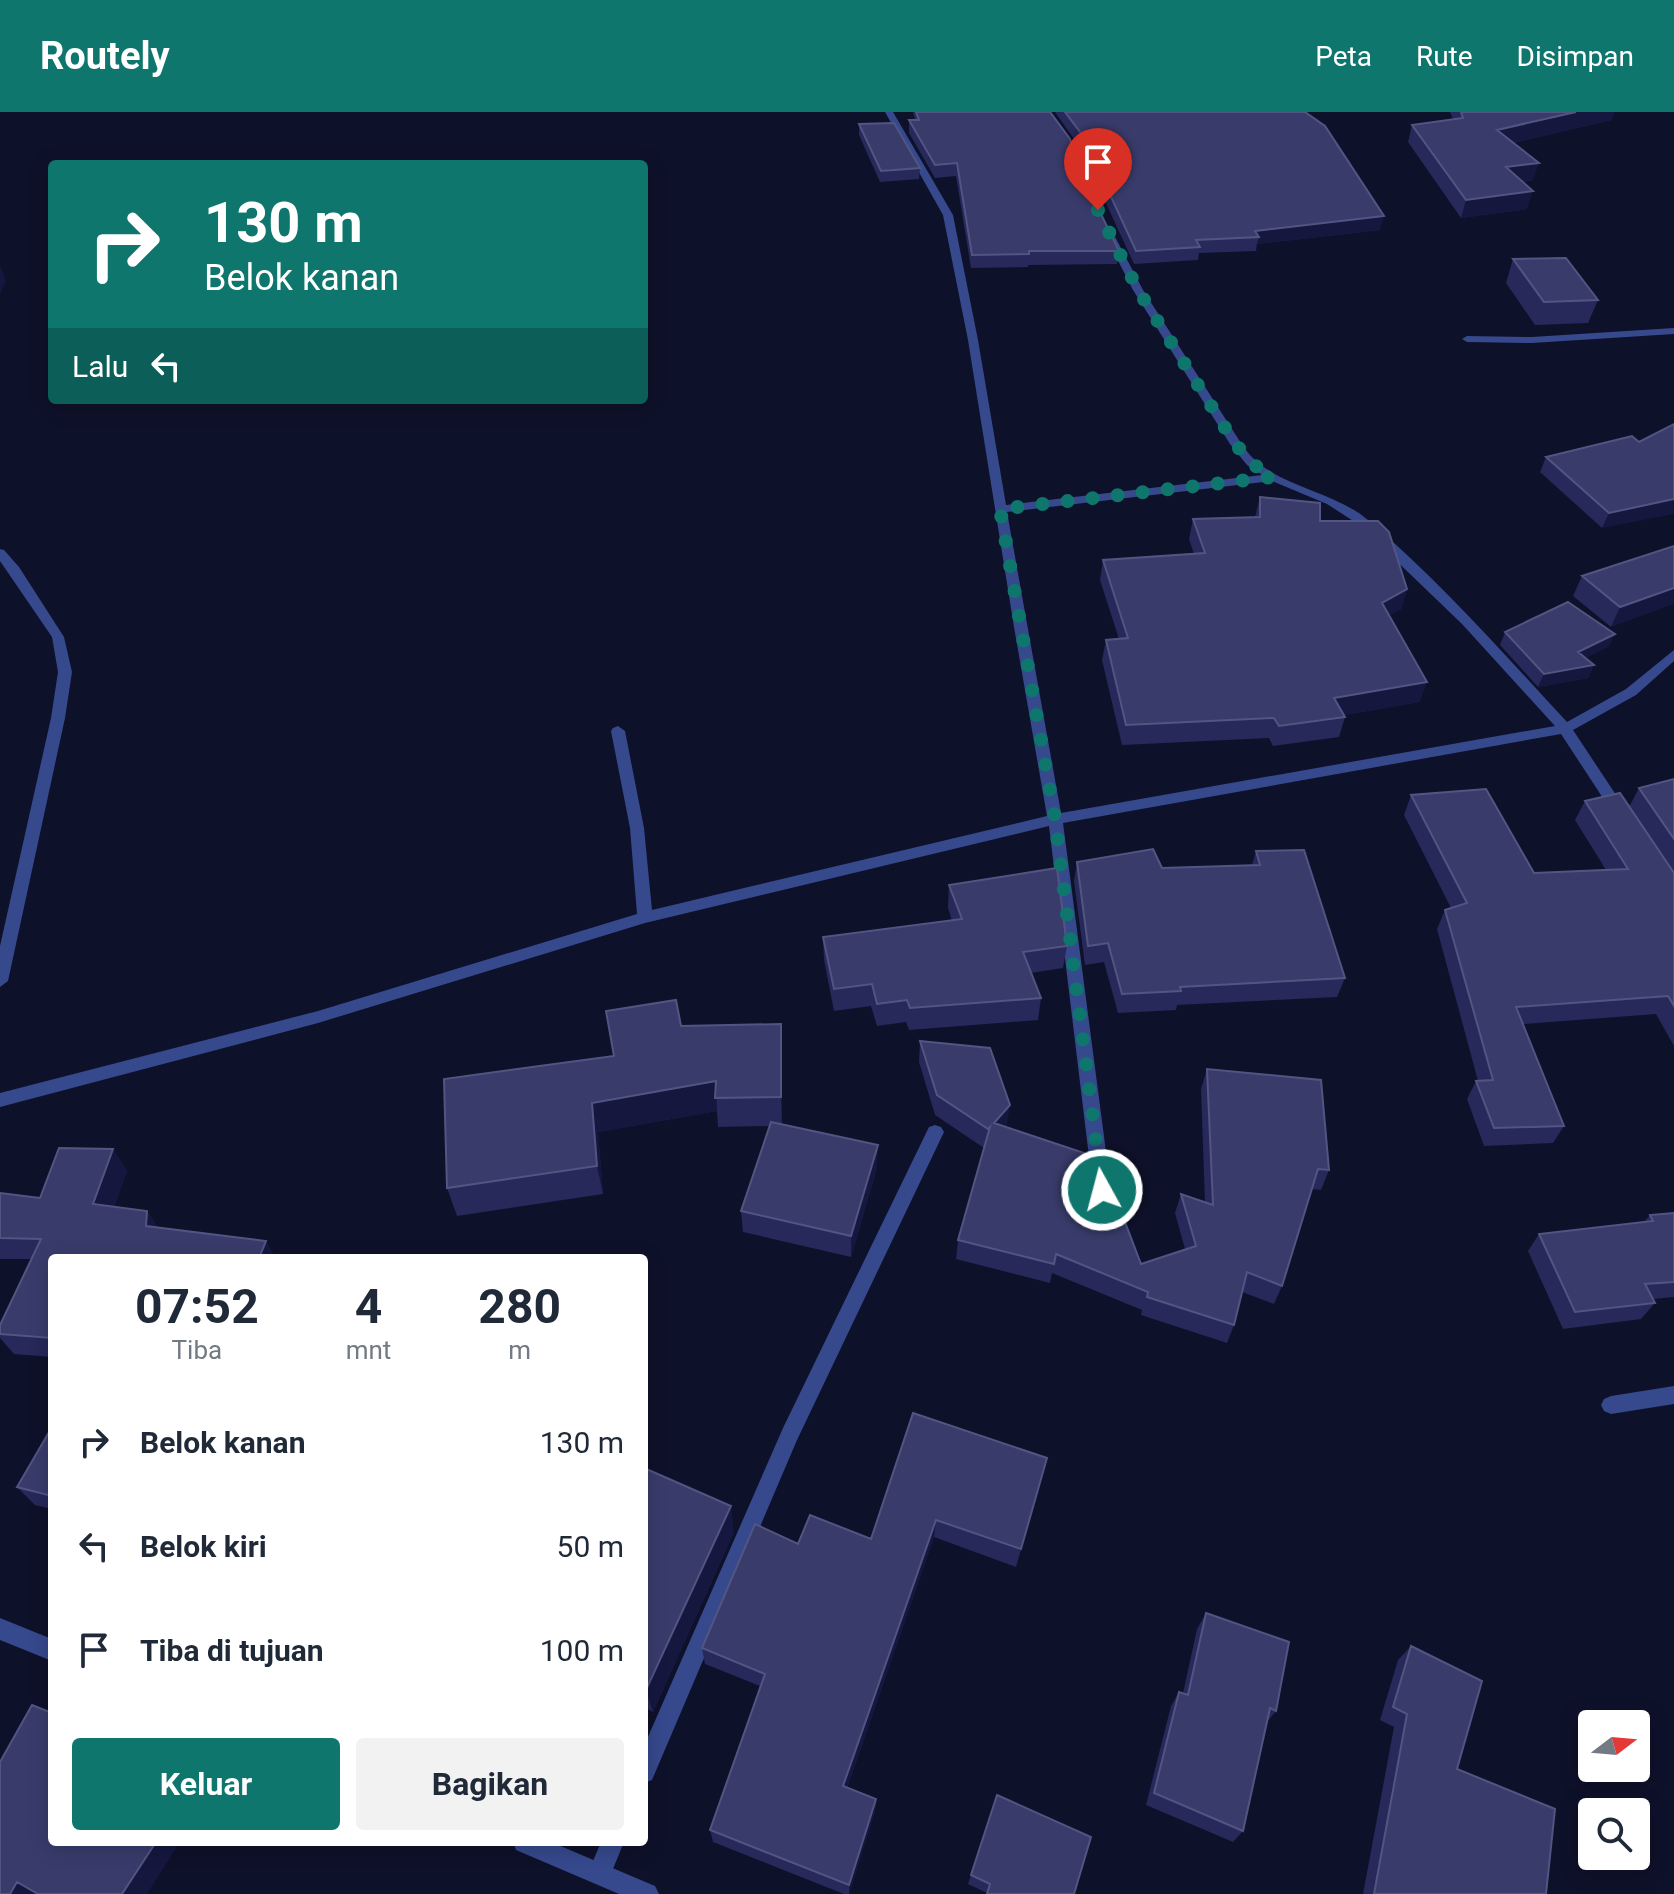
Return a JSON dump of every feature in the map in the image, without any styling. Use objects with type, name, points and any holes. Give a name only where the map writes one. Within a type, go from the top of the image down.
[{"type":"street","points":[[889,112],[948,215],[973,340],[1055,819],[1102,1190]]},
{"type":"street","points":[[1047,112],[1075,151],[1098,210]]},
{"type":"street","points":[[1105,224],[1138,290],[1234,442],[1251,463],[1273,477],[1331,501],[1362,521],[1467,621],[1565,729],[1632,830]]},
{"type":"street","points":[[1467,339],[1532,340],[1674,331]]},
{"type":"street","points":[[1000,509],[1273,477]]},
{"type":"street","points":[[0,553],[15,570],[58,637],[65,672],[58,718],[0,981]]},
{"type":"street","points":[[0,1100],[318,1017],[645,917],[1055,819],[1565,729],[1631,692],[1674,654]]},
{"type":"street","points":[[618,731],[637,828],[645,917]]},
{"type":"street","points":[[648,1763],[790,1435],[935,1132]]},
{"type":"street","points":[[1611,1405],[1674,1395]]},
{"type":"street","points":[[0,1629],[48,1648]]},
{"type":"street","points":[[534,1846],[647,1894]]},
{"type":"street","points":[[600,1873],[611,1846]]},
{"type":"building","points":[[916,112],[1050,112],[1070,139],[1079,169],[1119,251],[1029,251],[1029,254],[972,255],[957,163],[935,165],[909,120],[919,120]]},
{"type":"building","points":[[1065,112],[1305,112],[1325,126],[1384,216],[1255,231],[1259,237],[1196,240],[1200,247],[1136,251],[1083,136]]},
{"type":"building","points":[[1461,112],[1576,112],[1497,130],[1539,163],[1506,167],[1533,191],[1466,200],[1412,125],[1463,118]]},
{"type":"building","points":[[894,123],[920,168],[881,171],[859,124]]},
{"type":"building","points":[[1566,258],[1598,300],[1544,302],[1513,259]]},
{"type":"building","points":[[1674,424],[1674,499],[1609,513],[1546,457],[1632,436],[1639,442]]},
{"type":"building","points":[[1260,497],[1320,503],[1320,521],[1378,521],[1389,532],[1407,589],[1382,603],[1427,682],[1334,698],[1345,717],[1279,726],[1274,718],[1126,725],[1106,640],[1128,638],[1103,560],[1205,553],[1193,519],[1260,517]]},
{"type":"building","points":[[1674,546],[1674,588],[1620,607],[1582,576]]},
{"type":"building","points":[[1568,602],[1615,634],[1578,652],[1594,665],[1544,674],[1505,632]]},
{"type":"building","points":[[1674,779],[1674,839],[1639,788]]},
{"type":"building","points":[[1486,789],[1534,873],[1628,869],[1585,801],[1620,793],[1674,873],[1674,1006],[1668,996],[1516,1007],[1564,1126],[1494,1128],[1476,1081],[1493,1080],[1445,910],[1467,903],[1411,795]]},
{"type":"building","points":[[1153,849],[1162,868],[1260,865],[1256,851],[1304,850],[1345,978],[1180,987],[1181,991],[1122,994],[1108,943],[1088,946],[1077,862]]},
{"type":"building","points":[[1057,868],[1067,946],[1023,952],[1041,998],[910,1008],[907,1000],[877,1004],[872,984],[834,989],[823,937],[962,919],[949,885]]},
{"type":"building","points":[[676,1000],[681,1026],[781,1024],[781,1097],[715,1098],[716,1081],[592,1103],[597,1166],[447,1188],[444,1079],[614,1056],[606,1011]]},
{"type":"building","points":[[920,1041],[990,1048],[1010,1105],[994,1123],[1093,1156],[1098,1177],[1109,1180],[1141,1264],[1196,1246],[1181,1194],[1213,1205],[1207,1069],[1321,1080],[1329,1170],[1318,1169],[1282,1286],[1247,1272],[1234,1325],[1147,1297],[1148,1292],[1056,1254],[1054,1264],[958,1240],[990,1127],[988,1129],[937,1095]]},
{"type":"building","points":[[771,1122],[878,1145],[851,1236],[741,1211]]},
{"type":"building","points":[[59,1148],[113,1149],[93,1204],[147,1211],[146,1226],[266,1241],[261,1254],[48,1254],[48,1338],[0,1334],[0,1325],[41,1239],[0,1238],[0,1193],[40,1198]]},
{"type":"building","points":[[1674,1213],[1674,1282],[1645,1284],[1655,1303],[1575,1312],[1539,1234],[1653,1221],[1650,1215]]},
{"type":"building","points":[[913,1413],[1047,1458],[1021,1549],[936,1520],[843,1786],[876,1799],[849,1885],[710,1830],[765,1674],[702,1648],[755,1524],[798,1544],[810,1515],[871,1539]]},
{"type":"building","points":[[48,1434],[48,1495],[17,1487]]},
{"type":"building","points":[[648,1470],[731,1506],[648,1686]]},
{"type":"building","points":[[1206,1613],[1289,1642],[1276,1711],[1270,1708],[1243,1831],[1154,1793],[1179,1692],[1188,1695]]},
{"type":"building","points":[[1411,1646],[1482,1681],[1457,1769],[1555,1809],[1546,1894],[1374,1894],[1407,1714],[1393,1707]]},
{"type":"building","points":[[32,1705],[48,1711],[48,1846],[153,1846],[122,1894],[38,1894],[17,1882],[10,1894],[0,1894],[0,1762]]},
{"type":"building","points":[[997,1795],[1091,1837],[1074,1894],[987,1894],[990,1884],[971,1875]]},
{"type":"route","points":[[1098,210],[1138,290],[1234,442],[1251,463],[1273,477],[1000,509],[1055,819],[1102,1190]]}]
